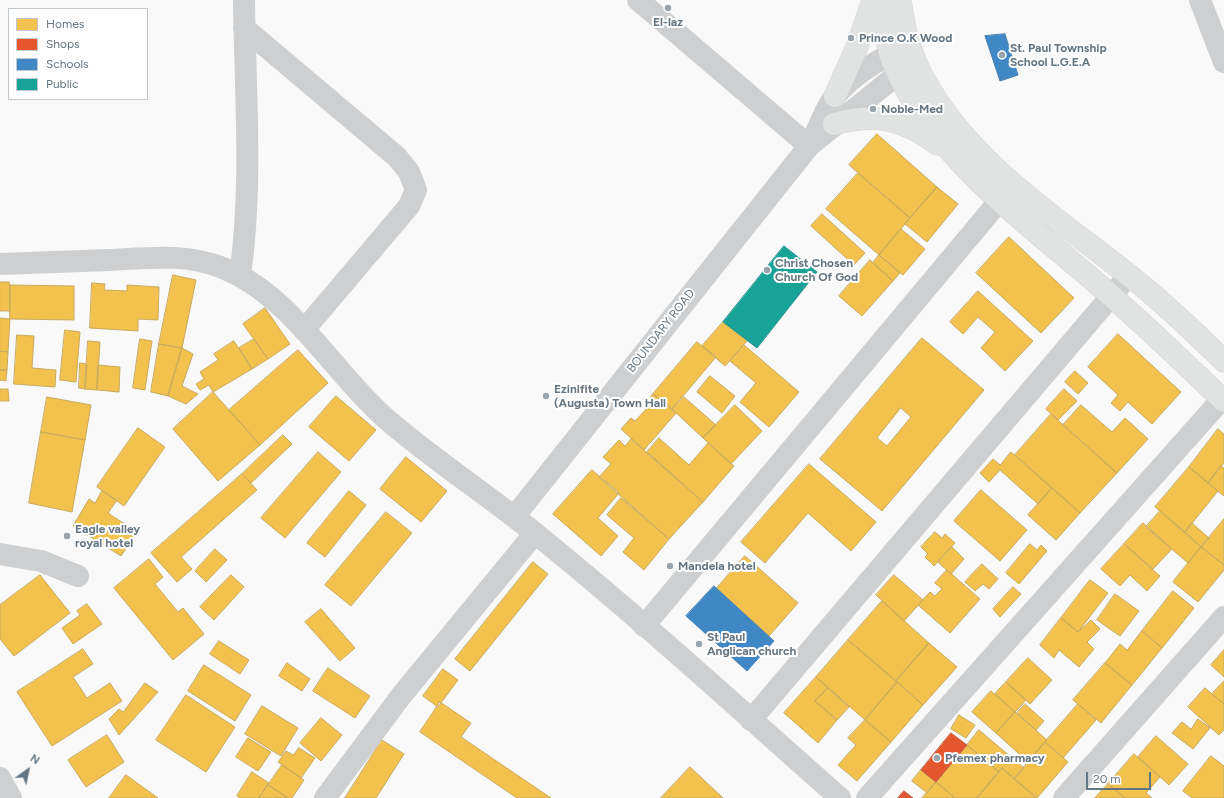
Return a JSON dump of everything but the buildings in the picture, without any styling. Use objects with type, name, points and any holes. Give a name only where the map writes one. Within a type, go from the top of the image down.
[{"type":"main road","points":[[835,96],[857,47],[873,0]]},
{"type":"main road","points":[[882,0],[884,23],[904,59],[931,128],[960,161],[1000,200],[1149,328],[1223,400]]},
{"type":"main road","points":[[900,0],[905,31],[904,59],[925,81],[939,102],[981,154],[1032,199],[1168,307],[1224,361]]},
{"type":"main road","points":[[834,124],[854,119],[872,118],[906,124],[923,133],[960,161]]},
{"type":"street","points":[[240,276],[246,238],[247,192],[244,0]]},
{"type":"street","points":[[638,0],[809,146]]},
{"type":"street","points":[[1200,0],[1224,62]]},
{"type":"street","points":[[244,28],[397,157],[409,172],[416,190],[409,206],[304,330]]},
{"type":"street","points":[[809,146],[835,96],[856,77],[904,59]]},
{"type":"street","points":[[809,146],[834,124],[858,108],[904,59]]},
{"type":"street","name":"BOUNDARY ROAD","points":[[514,517],[809,146]]},
{"type":"street","points":[[644,626],[1000,200]]},
{"type":"street","points":[[0,264],[168,257],[201,260],[251,282],[276,301],[304,330],[364,399],[392,424],[535,533],[644,626],[840,798]]},
{"type":"street","points":[[751,720],[1129,275]]},
{"type":"street","points":[[867,798],[1223,400]]},
{"type":"street","points":[[325,798],[401,696],[535,533]]},
{"type":"street","points":[[0,554],[41,561],[78,576]]},
{"type":"street","points":[[1064,798],[1224,617]]},
{"type":"street","points":[[0,778],[11,798]]},
{"type":"place","name":"El-laz","points":[[668,8]]},
{"type":"place","name":"Prince O.K Wood","points":[[851,38]]},
{"type":"place","name":"St. Paul Township School L.G.E.A","points":[[1002,55]]},
{"type":"place","name":"Noble-Med","points":[[873,109]]},
{"type":"place","name":"Christ Chosen Church Of God","points":[[767,270]]},
{"type":"place","name":"Ezinifite (Augusta) Town Hall","points":[[546,396]]},
{"type":"place","name":"Eagle valley royal hotel","points":[[67,536]]},
{"type":"place","name":"Mandela hotel","points":[[670,566]]},
{"type":"place","name":"St Paul Anglican church","points":[[699,644]]},
{"type":"place","name":"Pfemex pharmacy","points":[[937,758]]}]
